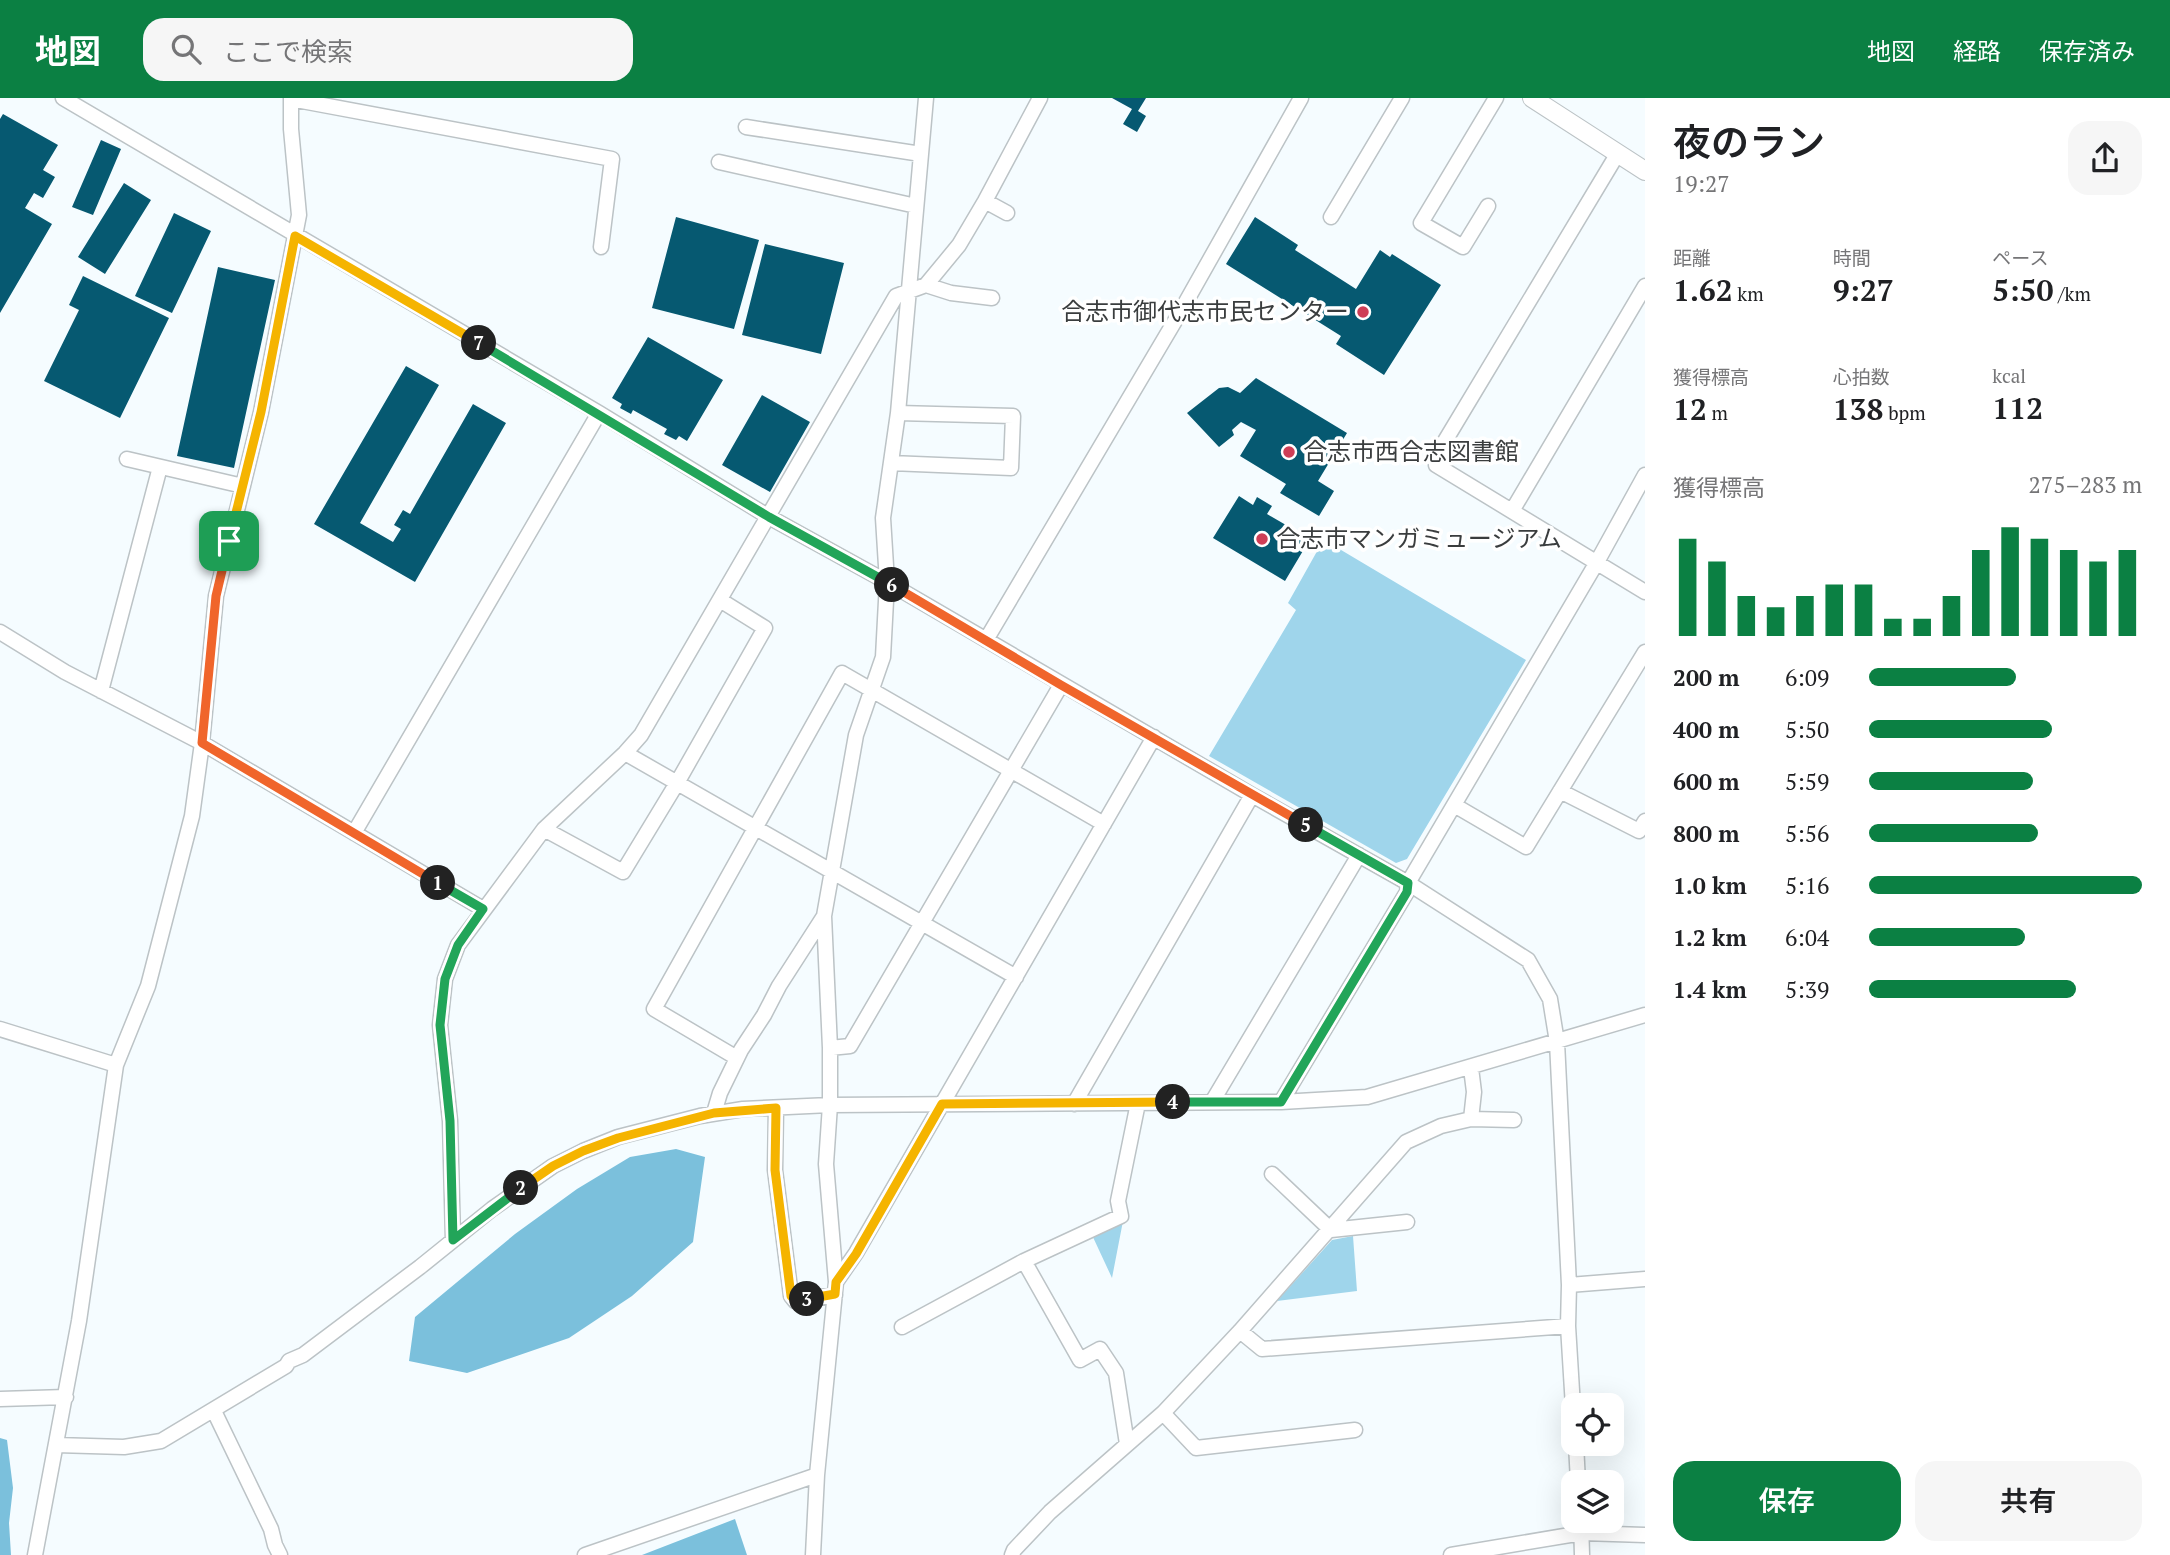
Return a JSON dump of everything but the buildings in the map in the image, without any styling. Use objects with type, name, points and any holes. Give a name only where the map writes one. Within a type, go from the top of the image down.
[{"type":"street","points":[[63,98],[769,517],[887,582],[1061,685],[1408,883],[1528,960],[1550,999],[1558,1042],[1572,1393]]},
{"type":"street","points":[[813,1555],[817,1475],[836,1288],[825,1164],[830,1105],[830,1048],[824,916],[856,735],[883,657],[887,582],[883,518],[898,413],[926,98]]},
{"type":"street","points":[[453,1240],[450,1121],[440,1025],[445,979],[458,945],[544,829],[641,735],[896,296],[926,285],[959,245],[1040,98]]},
{"type":"street","points":[[986,640],[1182,309],[1301,98]]},
{"type":"street","points":[[1331,216],[1402,98]]},
{"type":"street","points":[[1488,206],[1463,247],[1421,223],[1496,98]]},
{"type":"street","points":[[1532,98],[1645,171]]},
{"type":"street","points":[[35,1555],[79,1321],[116,1065],[148,986],[192,816],[216,596],[261,412],[299,215],[291,99],[612,159],[601,247]]},
{"type":"street","points":[[746,127],[921,154]]},
{"type":"street","points":[[1618,153],[1436,456],[1436,466],[1645,592]]},
{"type":"street","points":[[719,162],[916,206]]},
{"type":"street","points":[[985,201],[1007,213]]},
{"type":"street","points":[[926,285],[951,293],[992,298]]},
{"type":"street","points":[[1512,511],[1645,286]]},
{"type":"street","points":[[891,463],[1011,468],[1013,416],[898,413]]},
{"type":"street","points":[[354,833],[599,414]]},
{"type":"street","points":[[127,459],[243,486]]},
{"type":"street","points":[[101,691],[160,467]]},
{"type":"street","points":[[1281,1102],[1407,892],[1408,883],[1597,562],[1645,475]]},
{"type":"street","points":[[544,829],[623,872],[765,628],[720,600]]},
{"type":"street","points":[[0,632],[65,672],[202,743],[483,909]]},
{"type":"street","points":[[1454,805],[1526,847],[1645,652]]},
{"type":"street","points":[[737,1058],[654,1009],[842,673],[1104,824]]},
{"type":"street","points":[[830,1048],[850,1046],[1061,685]]},
{"type":"street","points":[[776,1108],[775,1170],[791,1296],[796,1301],[836,1288],[1154,737]]},
{"type":"street","points":[[625,753],[1016,977]]},
{"type":"street","points":[[1560,791],[1639,831],[1645,821]]},
{"type":"street","points":[[1074,1104],[1252,795]]},
{"type":"street","points":[[1212,1102],[1359,855]]},
{"type":"street","points":[[714,1113],[720,1093],[737,1058],[824,916]]},
{"type":"street","points":[[56,1446],[124,1447],[161,1441],[286,1367],[289,1361],[303,1354],[492,1209],[553,1166],[618,1138],[714,1113],[830,1105],[1281,1102],[1367,1097],[1645,1015]]},
{"type":"street","points":[[0,1030],[116,1065]]},
{"type":"street","points":[[1471,1068],[1474,1092],[1471,1119]]},
{"type":"street","points":[[902,1327],[1024,1261],[1121,1216],[1118,1201],[1138,1103]]},
{"type":"street","points":[[1012,1555],[1050,1513],[1163,1413],[1331,1230],[1406,1143],[1441,1126],[1471,1119],[1514,1120]]},
{"type":"street","points":[[1272,1174],[1331,1230],[1407,1222]]},
{"type":"street","points":[[1024,1261],[1080,1360],[1101,1349],[1116,1373],[1128,1444]]},
{"type":"street","points":[[1569,1285],[1645,1279]]},
{"type":"street","points":[[1240,1331],[1262,1349],[1568,1326]]},
{"type":"street","points":[[0,1399],[66,1397]]},
{"type":"street","points":[[214,1411],[281,1555]]},
{"type":"street","points":[[1163,1413],[1196,1448],[1355,1430]]},
{"type":"street","points":[[585,1555],[817,1475]]},
{"type":"street","points":[[1624,1532],[1645,1535]]},
{"type":"street","points":[[1451,1555],[1516,1549],[1563,1533]]},
{"type":"street","points":[[1581,1533],[1582,1555]]},
{"type":"shaded area","points":[[1331,544],[1526,660],[1407,859],[1396,863],[1209,756],[1296,610],[1288,603],[1320,546]]},
{"type":"shaded area","points":[[676,1149],[705,1157],[693,1242],[632,1296],[569,1338],[467,1373],[409,1361],[415,1317],[515,1234],[577,1189],[630,1157]]},
{"type":"shaded area","points":[[1123,1221],[1112,1278],[1092,1235]]},
{"type":"shaded area","points":[[1353,1236],[1357,1291],[1277,1301],[1332,1240]]},
{"type":"shaded area","points":[[0,1438],[7,1440],[13,1488],[9,1523],[11,1555],[0,1555]]},
{"type":"shaded area","points":[[735,1519],[747,1555],[642,1555]]},
{"type":"place","name":"合志市御代志市民センター","points":[[1363,312]]},
{"type":"place","name":"合志市西合志図書館","points":[[1289,452]]},
{"type":"place","name":"合志市マンガミュージアム","points":[[1262,539]]},
{"type":"route","points":[[295,236],[769,517],[887,582],[1061,685],[1408,883],[1407,892],[1281,1102],[942,1104],[856,1254],[836,1282],[835,1294],[796,1301],[791,1296],[775,1170],[776,1108],[700,1116],[618,1138],[583,1151],[553,1166],[453,1240],[450,1121],[440,1025],[445,979],[458,945],[483,909],[202,743],[216,596],[229,541],[261,412],[295,236]]}]
